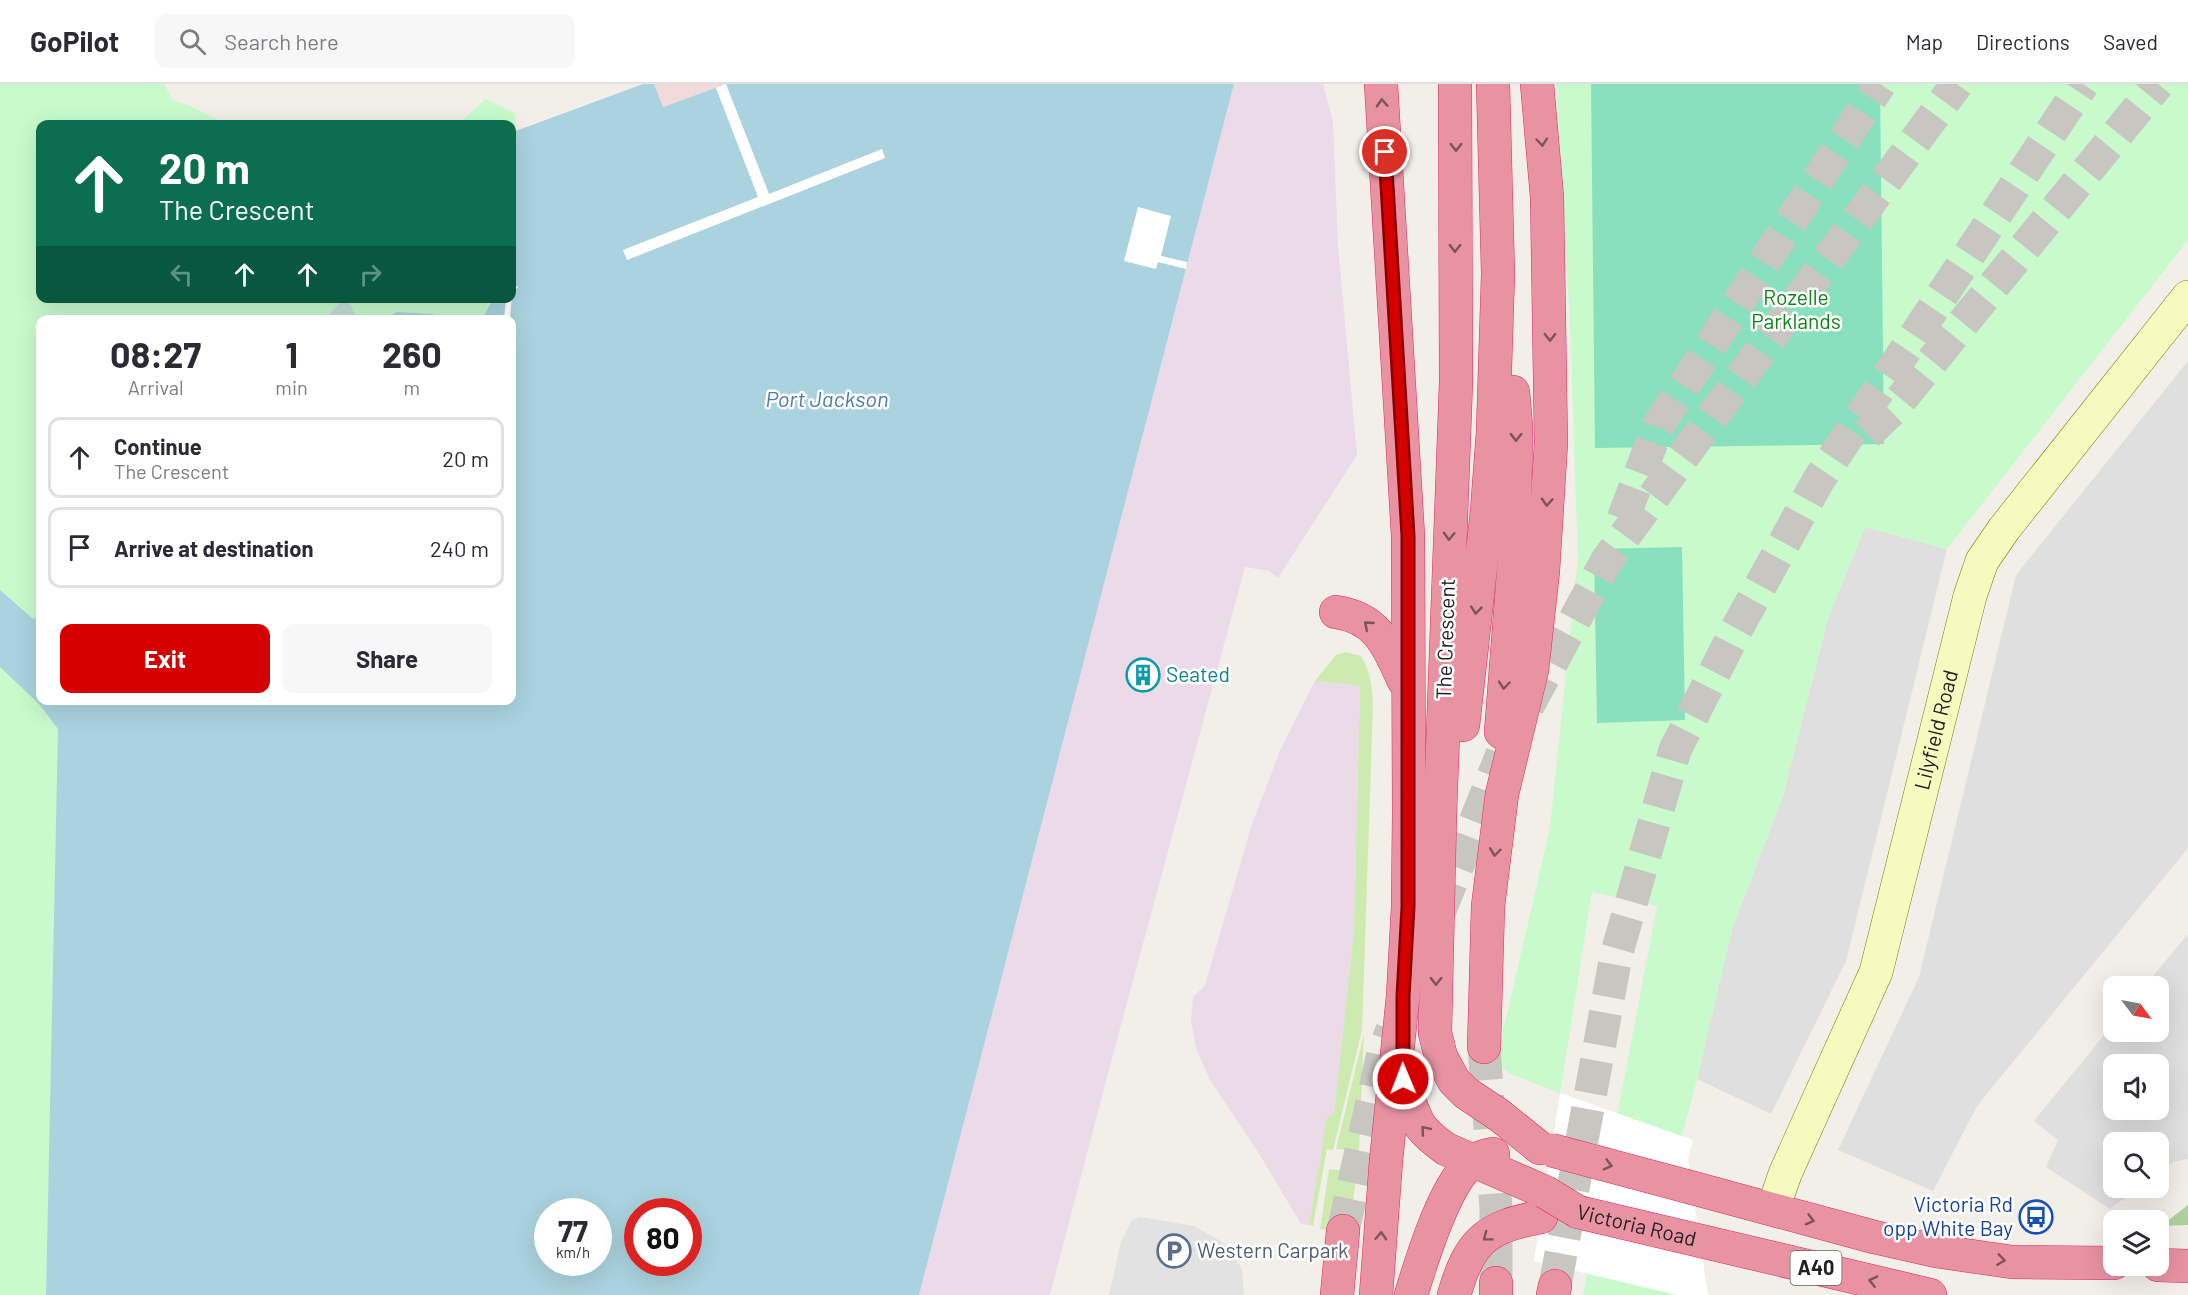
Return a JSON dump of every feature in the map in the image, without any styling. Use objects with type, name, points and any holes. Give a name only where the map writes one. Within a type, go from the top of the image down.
[{"type":"highway","name":"The Crescent","points":[[1381,84],[1408,536],[1408,907],[1403,996]]},
{"type":"highway","name":"The Crescent","points":[[1455,84],[1456,382],[1440,814],[1435,1033],[1441,1057],[1454,1081],[1466,1093],[1546,1149]]},
{"type":"highway","points":[[1440,814],[1461,745],[1487,511],[1493,431],[1498,274],[1492,84]]},
{"type":"highway","points":[[1484,1047],[1488,906],[1502,794],[1532,670],[1543,571],[1551,443],[1546,197],[1537,84]]},
{"type":"highway","points":[[1498,274],[1516,426],[1514,564],[1501,723],[1502,794]]},
{"type":"highway","points":[[1451,478],[1471,492],[1487,511],[1514,564]]},
{"type":"highway","points":[[1336,612],[1360,618],[1369,624],[1388,646],[1408,691]]},
{"type":"highway","points":[[1403,996],[1403,1079],[1418,1122],[1433,1139],[1446,1149],[1473,1161],[1543,1204]]},
{"type":"highway","points":[[1376,1295],[1386,1161],[1403,996]]},
{"type":"highway","points":[[1411,1295],[1426,1244],[1444,1203],[1473,1161],[1506,1151],[1546,1149]]},
{"type":"highway","name":"A40","points":[[1546,1149],[1874,1237],[1936,1251],[2012,1262],[2103,1263]]},
{"type":"highway","name":"Victoria Road","points":[[1454,1295],[1462,1265],[1476,1245],[1488,1234],[1543,1204],[1930,1295]]},
{"type":"highway","points":[[1336,1295],[1343,1231]]},
{"type":"highway","points":[[2169,1265],[2188,1266]]},
{"type":"main road","name":"Lilyfield Road","points":[[1773,1209],[1785,1174],[1876,972],[1970,596],[1982,561],[2004,529],[2188,297]]},
{"type":"shaded area","points":[[654,84],[726,84],[662,107]]},
{"type":"shaded area","points":[[1234,84],[1323,84],[1333,122],[1338,245],[1357,455],[1278,578],[1269,571],[1245,567],[1050,1295],[919,1295]]},
{"type":"shaded area","points":[[2188,361],[2188,848],[1977,1106],[1933,1191],[1838,1150],[1919,977],[2016,575]]},
{"type":"shaded area","points":[[1865,527],[1947,549],[1846,961],[1771,1114],[1697,1079],[1732,929],[1783,796],[1828,618]]},
{"type":"shaded area","points":[[1315,681],[1360,686],[1354,931],[1334,1115],[1327,1117],[1309,1225],[1301,1224],[1258,1152],[1210,1080],[1196,1048],[1191,1020],[1193,997],[1205,985],[1252,824],[1280,751]]},
{"type":"shaded area","points":[[2188,934],[2188,1159],[2169,1165],[2169,1132],[2103,1132],[2103,1198],[2125,1198],[2110,1209],[2046,1167],[2058,1140],[2034,1121],[2103,1036],[2103,1042],[2169,1042],[2169,976],[2153,976]]},
{"type":"shaded area","name":"Western Carpark","points":[[1140,1217],[1194,1226],[1224,1243],[1242,1269],[1244,1295],[1109,1295],[1121,1242],[1132,1220]]},
{"type":"green space","points":[[0,84],[164,84],[173,100],[219,120],[36,120],[36,303],[339,303],[329,315],[36,315],[36,705],[59,705],[46,1295],[0,1295]]},
{"type":"green space","name":"Rozelle Parklands","points":[[1556,84],[2188,84],[2188,240],[1947,549],[1865,527],[1828,618],[1783,795],[1732,929],[1682,1136],[1706,1295],[1583,1295],[1657,906],[1592,892],[1560,1093],[1510,1074],[1496,1062],[1550,828],[1578,557],[1569,305]]},
{"type":"green space","points":[[1591,84],[1880,84],[1884,444],[1595,448]]},
{"type":"green space","points":[[486,99],[516,114],[515,120],[462,120]]},
{"type":"green space","points":[[338,303],[350,303],[355,315],[329,315]]},
{"type":"green space","points":[[350,303],[491,303],[485,315],[397,312],[392,315],[355,315]]},
{"type":"green space","points":[[1682,547],[1685,720],[1597,723],[1594,549]]},
{"type":"green space","points":[[1346,652],[1361,656],[1370,680],[1373,705],[1362,1030],[1333,1150],[1327,1149],[1313,1226],[1309,1225],[1327,1117],[1334,1114],[1354,931],[1360,686],[1315,681],[1336,655]]},
{"type":"green space","points":[[1364,1034],[1359,1151],[1336,1149]]},
{"type":"green space","points":[[1329,1169],[1357,1173],[1350,1220],[1357,1221],[1355,1234],[1320,1229]]},
{"type":"green space","points":[[2188,1205],[2188,1225],[2169,1226],[2169,1220]]},
{"type":"water","name":"Port Jackson","points":[[643,84],[654,84],[663,107],[726,84],[1234,84],[919,1295],[46,1295],[58,729],[40,705],[516,705],[516,315],[484,315],[491,303],[516,303],[516,131]]},
{"type":"water","points":[[397,312],[434,315],[392,315]]},
{"type":"water","name":"Port Jackson","points":[[0,590],[36,619],[36,701],[0,667]]},
{"type":"pier","points":[[726,84],[769,194],[882,149],[885,158],[627,260],[623,250],[758,197],[716,88]]},
{"type":"pier","points":[[1138,207],[1171,216],[1161,256],[1187,262],[1186,269],[1158,262],[1156,269],[1124,261]]},
{"type":"pier","points":[[506,303],[512,303],[510,315],[504,315]]},
{"type":"pier","points":[[1560,1093],[1693,1140],[1688,1160],[1708,1295],[1677,1295],[1534,1261]]},
{"type":"tunnel","points":[[1623,519],[1658,426],[1880,84]]},
{"type":"tunnel","points":[[1528,706],[1607,560],[1957,84]]},
{"type":"tunnel","points":[[1555,1286],[1616,956],[1675,750],[1735,632],[1818,481],[2083,84]]},
{"type":"tunnel","points":[[1867,434],[1893,409],[2158,84]]},
{"type":"tunnel","points":[[1439,913],[1502,754]]},
{"type":"tunnel","points":[[1343,1231],[1383,1053],[1392,1030]]},
{"type":"tunnel","points":[[1484,1047],[1496,1208],[1496,1283]]},
{"type":"place","name":"Seated","points":[[1143,675]]},
{"type":"place","name":"Victoria Rd opp White Bay","points":[[2036,1217]]},
{"type":"place","name":"Western Carpark","points":[[1174,1251]]},
{"type":"route","points":[[1385,152],[1408,536],[1409,813],[1408,907],[1403,996],[1403,1079]]}]
